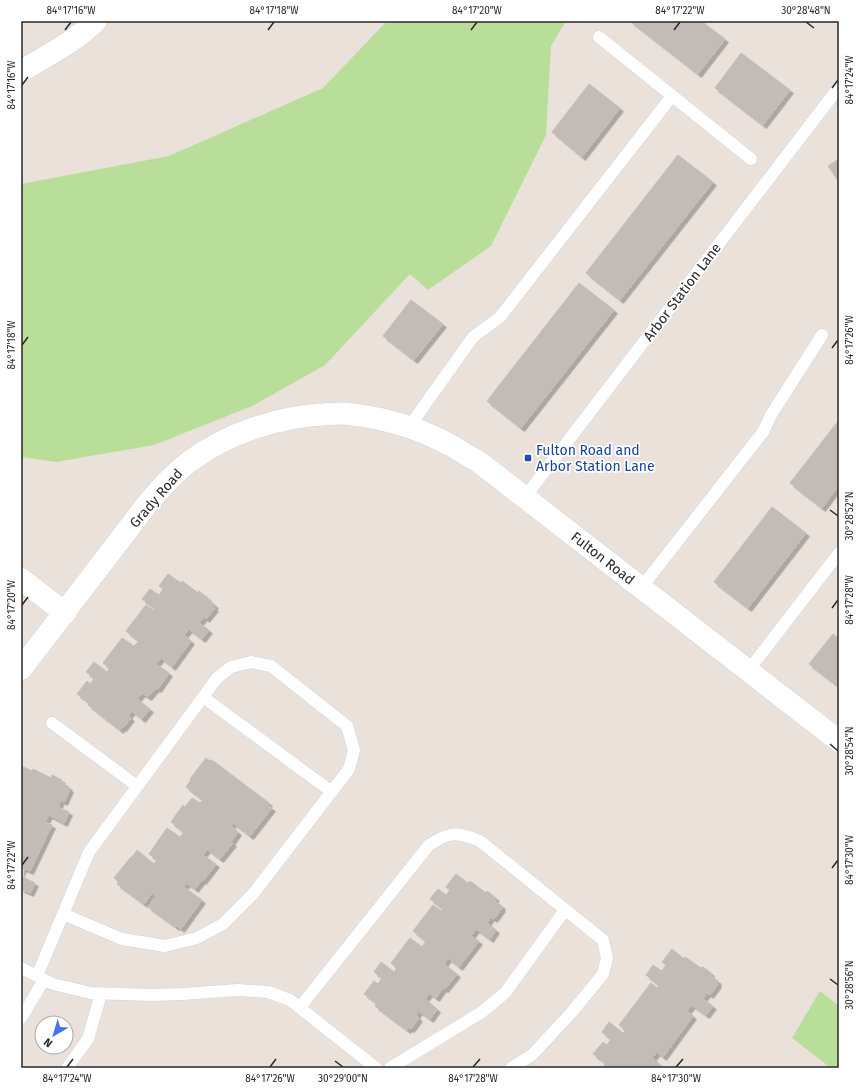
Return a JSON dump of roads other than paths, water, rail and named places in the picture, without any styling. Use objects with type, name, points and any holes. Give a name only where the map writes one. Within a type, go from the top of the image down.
[{"type":"street","points":[[21,70],[60,49],[89,28],[96,21]]},
{"type":"street","name":"Fulton Road","points":[[347,413],[382,419],[425,433],[450,445],[479,462],[839,741]]},
{"type":"street","name":"Grady Road","points":[[21,669],[148,503],[168,479],[189,462],[214,446],[244,432],[273,422],[310,415],[347,413]]},
{"type":"street","points":[[21,579],[65,613]]},
{"type":"lane","points":[[599,37],[751,158]]},
{"type":"lane","name":"Arbor Station Lane","points":[[525,498],[839,87]]},
{"type":"lane","points":[[408,427],[473,337],[500,317],[672,96]]},
{"type":"lane","points":[[641,588],[763,432],[771,415],[822,334]]},
{"type":"lane","points":[[748,671],[839,553]]},
{"type":"lane","points":[[21,1018],[41,978],[63,914],[89,852],[217,678],[231,668],[251,662],[272,666],[347,726],[354,750],[349,770],[253,894],[223,924],[196,938],[165,946],[122,939],[63,914]]},
{"type":"lane","points":[[203,696],[332,792]]},
{"type":"lane","points":[[52,723],[137,786]]},
{"type":"lane","points":[[300,1007],[429,845],[443,836],[460,834],[480,841],[603,940],[607,958],[603,974],[572,1012],[532,1055],[511,1068]]},
{"type":"lane","points":[[390,1068],[482,1012],[505,993],[565,910]]},
{"type":"lane","points":[[21,968],[52,984],[101,994],[183,994],[238,990],[268,992],[290,1000],[300,1007],[376,1068]]},
{"type":"lane","points":[[67,1068],[88,1039],[101,994]]},
{"type":"place","name":"Fulton Road and Arbor Station Lane","points":[[528,458]]}]
